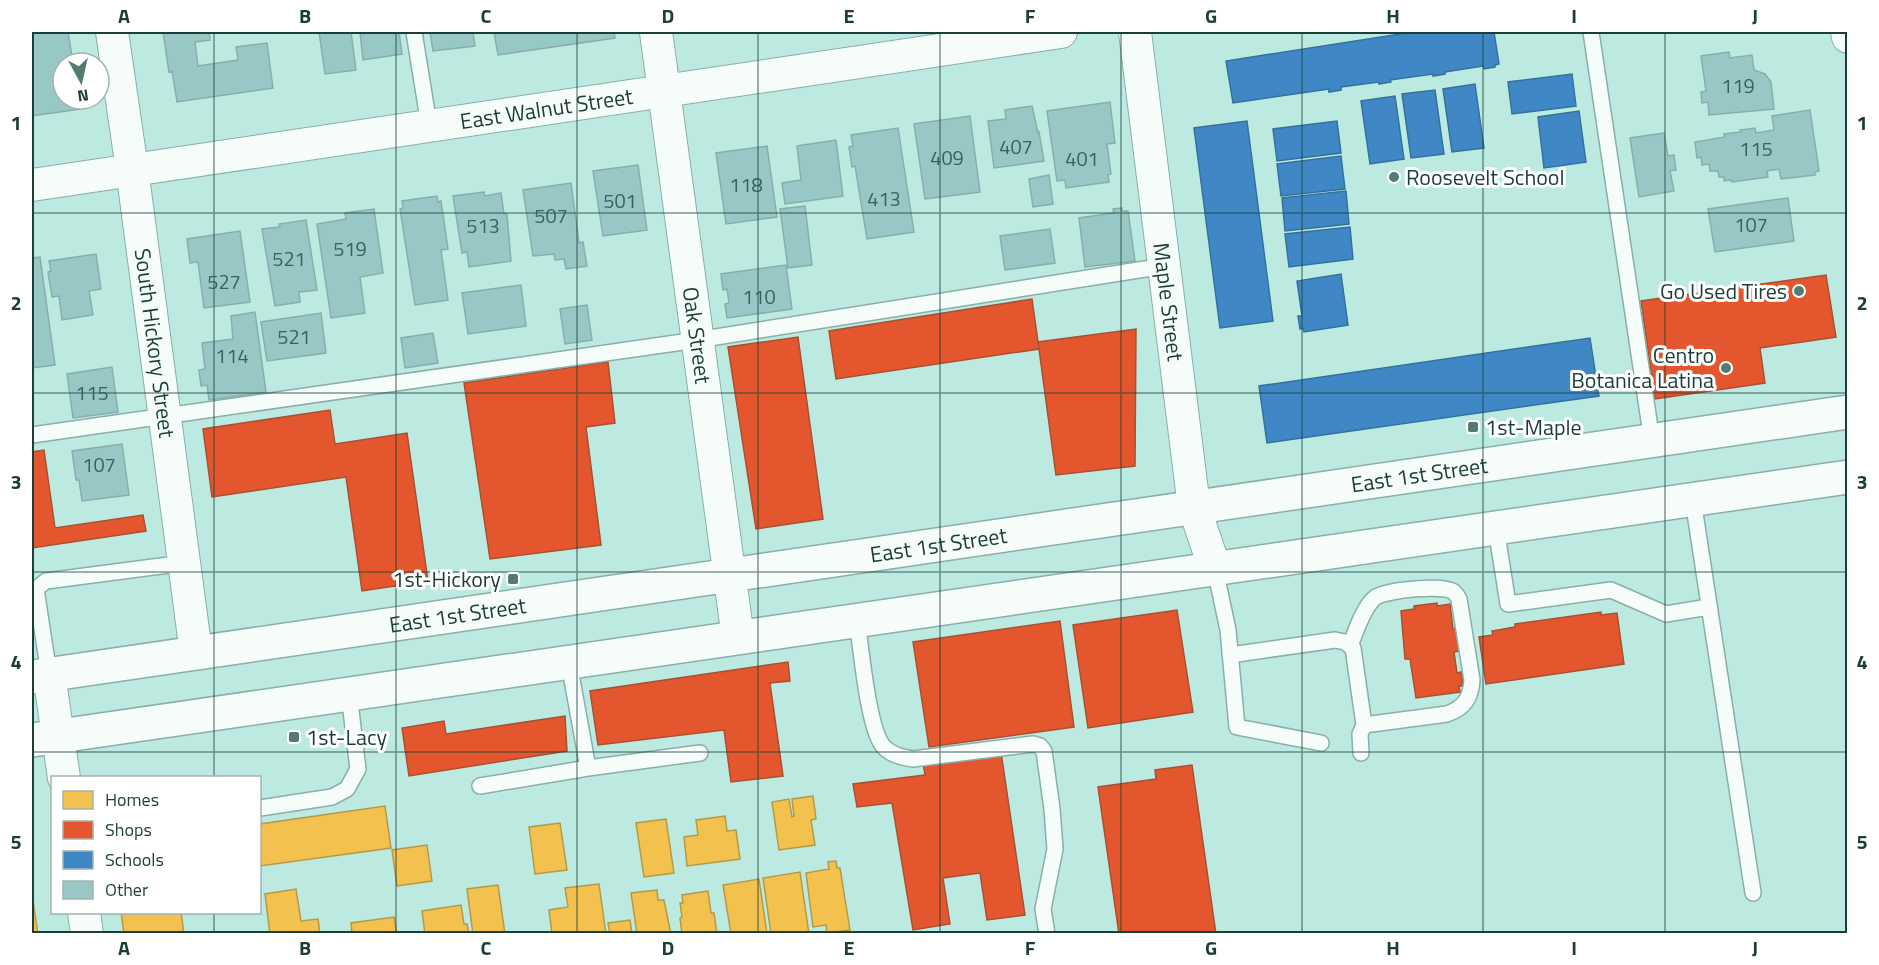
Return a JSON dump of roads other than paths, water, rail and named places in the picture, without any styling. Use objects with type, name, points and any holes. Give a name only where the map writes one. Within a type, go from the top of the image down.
[{"type":"main road","name":"East 1st Street","points":[[40,675],[1848,412]]},
{"type":"main road","points":[[45,738],[1848,477]]},
{"type":"street","name":"South Hickory Street","points":[[112,32],[196,653]]},
{"type":"street","name":"Oak Street","points":[[656,32],[738,638]]},
{"type":"street","name":"East Walnut Street","points":[[32,185],[1061,32]]},
{"type":"street","name":"Maple Street","points":[[1135,32],[1194,507],[1215,569]]},
{"type":"street","points":[[1847,32],[1848,37]]},
{"type":"street","points":[[40,675],[45,738],[64,776]]},
{"type":"street","points":[[84,914],[87,933]]},
{"type":"lane","points":[[414,32],[429,125]]},
{"type":"lane","points":[[1591,32],[1652,441]]},
{"type":"lane","points":[[32,435],[698,340],[1164,266]]},
{"type":"lane","points":[[1693,500],[1753,893]]},
{"type":"lane","points":[[1496,528],[1508,604],[1611,590],[1666,614],[1709,607]]},
{"type":"lane","points":[[40,675],[36,589],[46,581],[184,563]]},
{"type":"lane","points":[[1215,569],[1228,630],[1237,727],[1321,743]]},
{"type":"lane","points":[[1350,646],[1370,604],[1376,597],[1387,593],[1442,588],[1454,592],[1459,599],[1472,680],[1472,690],[1467,701],[1458,710],[1447,714],[1364,725]]},
{"type":"lane","points":[[856,621],[873,722],[883,746],[894,755],[913,759],[1033,744],[1040,746],[1044,751],[1055,849],[1043,909],[1047,933]]},
{"type":"lane","points":[[1230,655],[1335,640],[1345,642],[1353,648],[1364,725],[1360,734],[1361,753]]},
{"type":"lane","points":[[569,663],[588,768]]},
{"type":"lane","points":[[261,808],[332,797],[347,789],[358,769],[349,694]]},
{"type":"lane","points":[[480,786],[700,753]]},
{"type":"place","name":"Roosevelt School","points":[[1394,177]]},
{"type":"place","name":"Go Used Tires","points":[[1799,291]]},
{"type":"place","name":"Centro Botanica Latina","points":[[1726,368]]},
{"type":"place","name":"1st-Maple","points":[[1473,427]]},
{"type":"place","name":"1st-Hickory","points":[[513,579]]},
{"type":"place","name":"1st-Lacy","points":[[294,737]]}]
